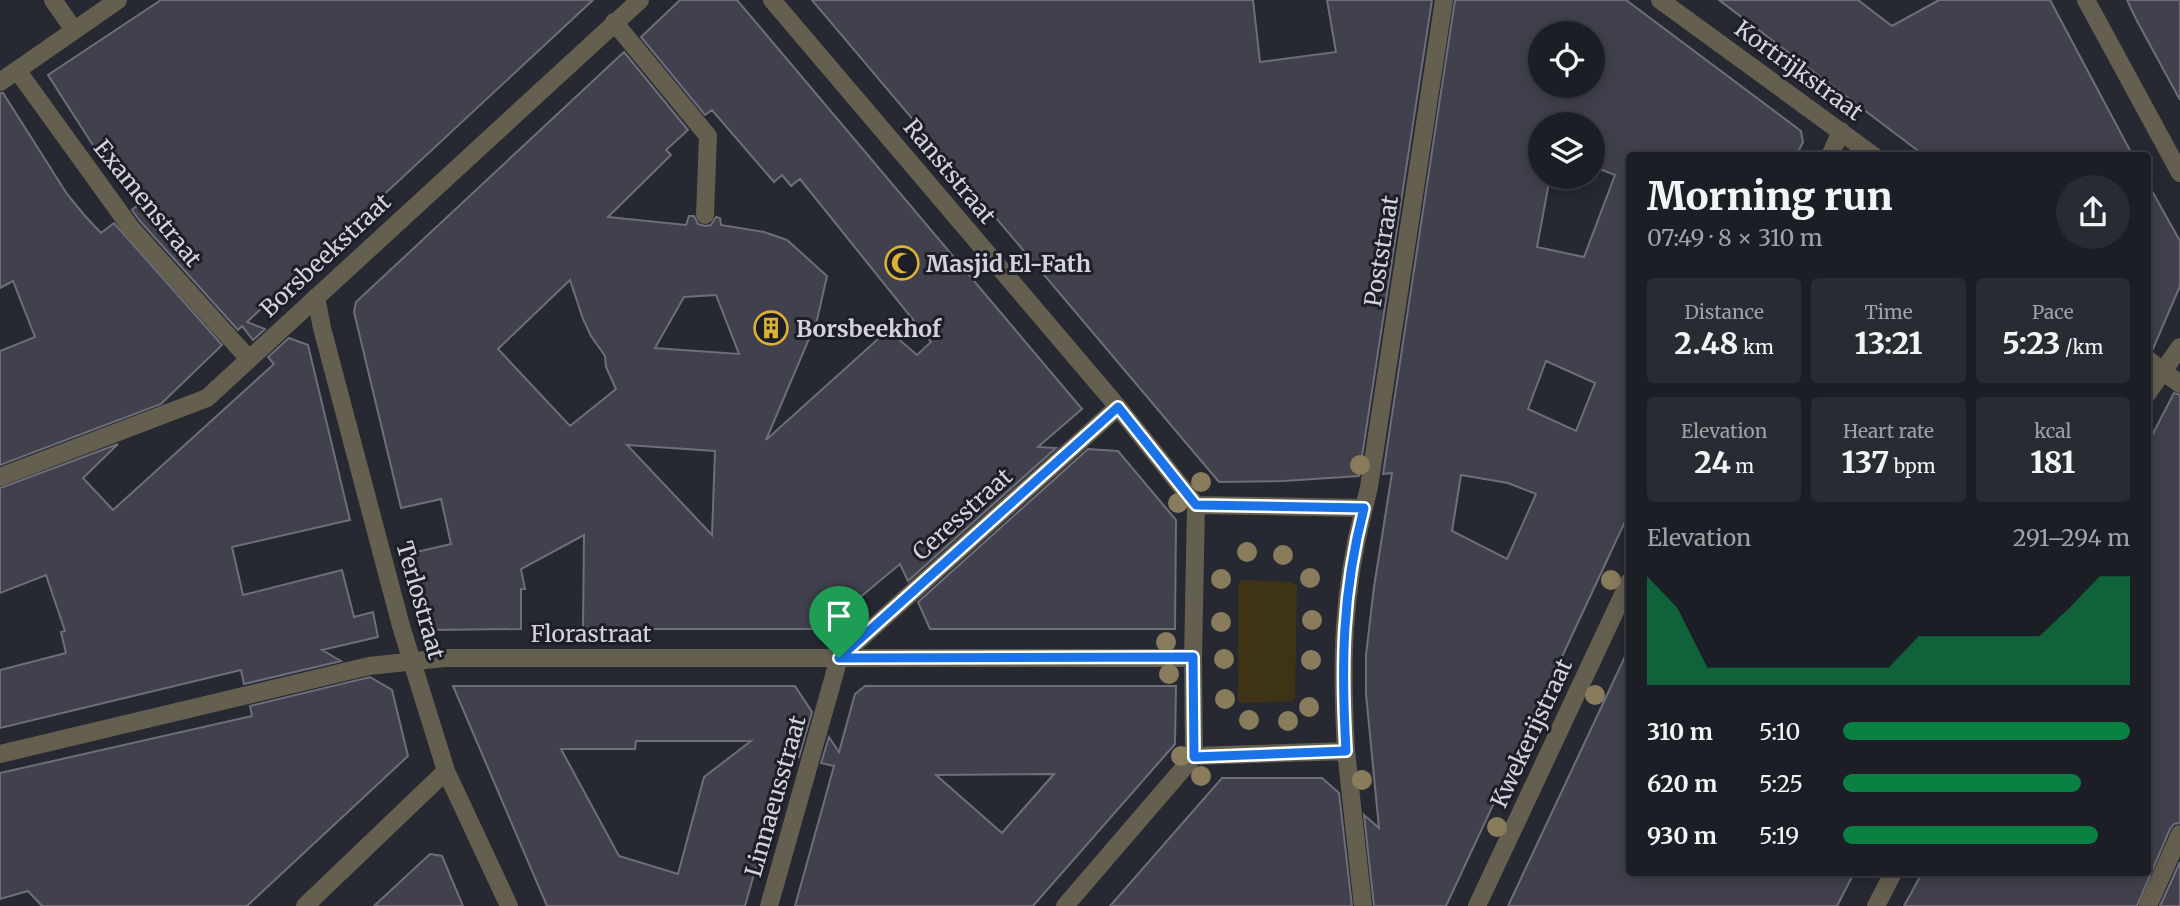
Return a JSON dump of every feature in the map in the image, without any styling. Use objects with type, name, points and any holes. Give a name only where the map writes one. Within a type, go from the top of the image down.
[{"type":"street","points":[[53,0],[74,30]]},
{"type":"street","points":[[0,82],[118,0]]},
{"type":"street","name":"Borsbeekstraat","points":[[0,477],[207,398],[640,0]]},
{"type":"street","name":"Ranststraat","points":[[772,0],[1118,407],[1196,505]]},
{"type":"street","name":"Poststraat","points":[[1363,906],[1342,690],[1344,613],[1369,487],[1444,0]]},
{"type":"street","name":"Kortrijkstraat","points":[[1660,0],[1869,152]]},
{"type":"street","points":[[2086,0],[2180,173]]},
{"type":"street","points":[[614,22],[709,136],[705,215]]},
{"type":"street","name":"Examenstraat","points":[[17,70],[131,228],[249,359]]},
{"type":"street","points":[[1832,152],[1841,131]]},
{"type":"street","name":"Terlostraat","points":[[316,297],[401,626],[446,771],[509,906]]},
{"type":"street","points":[[2151,389],[2180,347]]},
{"type":"street","points":[[2151,362],[2180,384]]},
{"type":"street","name":"Ceresstraat","points":[[839,658],[1118,407]]},
{"type":"street","points":[[1065,906],[1194,757],[1196,505],[1364,508]]},
{"type":"street","name":"Kwekerijstraat","points":[[1477,906],[1626,588]]},
{"type":"street","name":"Florastraat","points":[[0,754],[369,666],[413,660],[1193,657]]},
{"type":"street","name":"Linnaeusstraat","points":[[769,906],[839,658]]},
{"type":"street","points":[[1194,757],[1346,751]]},
{"type":"street","points":[[305,906],[446,771]]},
{"type":"street","points":[[2148,906],[2180,834]]},
{"type":"street","points":[[1876,906],[1891,876]]},
{"type":"shaded area","points":[[1242,580],[1292,582],[1297,586],[1293,701],[1238,701],[1238,584]]},
{"type":"building","points":[[161,0],[593,0],[247,322],[265,329],[253,340],[242,326],[238,330],[140,221],[132,210],[139,204],[105,164],[48,75]]},
{"type":"building","points":[[680,0],[737,0],[1082,409],[1038,447],[1056,448],[908,581],[900,564],[822,629],[583,629],[584,535],[521,569],[525,589],[521,589],[521,629],[431,630],[412,553],[451,544],[441,499],[401,508],[354,312],[356,302],[624,52],[688,130],[666,150],[671,155],[608,217],[686,225],[689,216],[694,216],[698,224],[705,226],[711,225],[716,217],[720,218],[721,225],[764,232],[787,240],[827,276],[817,320],[766,440],[888,330],[917,355],[931,342],[800,179],[791,186],[782,175],[774,182],[712,110],[705,115],[641,37]],"holes":[[[570,280],[583,319],[605,356],[606,367],[616,389],[570,426],[498,349]],[[716,295],[739,354],[655,348],[684,297]],[[627,445],[715,451],[712,535]]]},
{"type":"building","points":[[812,0],[1253,0],[1260,62],[1336,52],[1327,0],[1432,0],[1359,476],[1219,482]]},
{"type":"building","points":[[1455,0],[1626,0],[1801,131],[1803,142],[1798,152],[1626,152],[1626,519],[1446,906],[1374,906],[1364,815],[1379,828],[1366,694],[1366,655],[1392,473],[1383,474]],"holes":[[[1546,361],[1595,383],[1576,431],[1528,409]],[[1461,475],[1508,483],[1536,494],[1507,559],[1452,531]]]},
{"type":"building","points":[[1719,0],[1858,0],[1892,26],[1939,0],[2050,0],[2131,152],[1920,152]]},
{"type":"building","points":[[2127,0],[2180,0],[2180,100],[2136,19]]},
{"type":"building","points":[[0,93],[3,93],[67,194],[85,216],[101,233],[114,223],[222,345],[161,404],[0,465],[0,351],[35,337],[13,281],[0,288]]},
{"type":"building","points":[[2151,189],[2180,241],[2180,286],[2153,349]]},
{"type":"building","points":[[289,338],[308,345],[350,520],[232,547],[243,595],[342,570],[354,617],[373,612],[378,637],[322,650],[341,661],[244,684],[241,670],[0,728],[0,670],[66,653],[61,632],[65,631],[46,575],[0,593],[0,488],[118,444],[83,478],[113,510],[274,364],[268,357]]},
{"type":"building","points":[[2174,393],[2180,395],[2180,823],[2174,824],[2170,829],[2151,873],[2151,437]]},
{"type":"building","points":[[1088,449],[1118,451],[1176,520],[1175,629],[930,629],[918,602]]},
{"type":"building","points":[[1626,654],[1626,876],[1852,876],[1837,906],[1508,906]]},
{"type":"building","points":[[370,677],[392,690],[408,756],[247,906],[42,906],[28,891],[0,899],[0,773],[252,716],[250,706]]},
{"type":"building","points":[[453,686],[795,686],[812,712],[799,757],[788,753],[745,906],[547,906]],"holes":[[[636,741],[751,741],[704,777],[678,874],[619,856],[561,749],[635,749]]]},
{"type":"building","points":[[865,686],[1176,686],[1175,744],[1033,906],[795,906],[834,766],[821,763],[829,737],[839,752],[855,694]],"holes":[[[1054,774],[1002,833],[936,775]]]},
{"type":"building","points":[[1222,778],[1322,778],[1339,793],[1352,906],[1110,906]]},
{"type":"building","points":[[430,854],[442,856],[463,906],[374,906]]},
{"type":"building","points":[[2180,862],[2180,906],[2160,906]]},
{"type":"building","points":[[1920,876],[2150,876],[2137,906],[1904,906]]},
{"type":"place","name":"Masjid El-Fath","points":[[902,263]]},
{"type":"place","name":"Borsbeekhof","points":[[771,328]]},
{"type":"route","points":[[1118,407],[1196,505],[1364,508],[1356,537],[1344,613],[1342,690],[1346,751],[1194,757],[1193,657],[839,658],[1118,407]]}]
